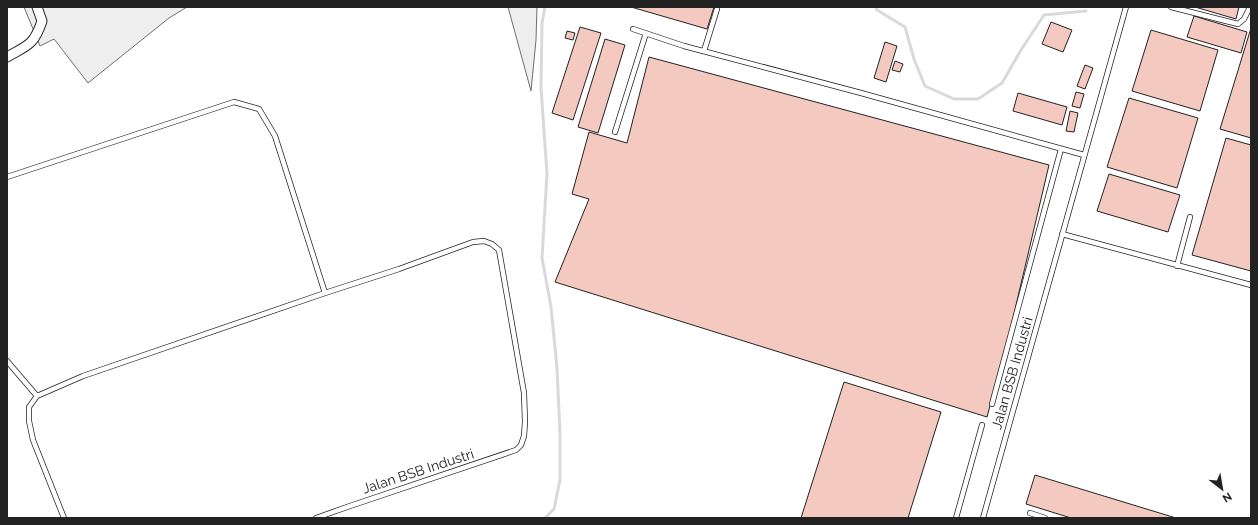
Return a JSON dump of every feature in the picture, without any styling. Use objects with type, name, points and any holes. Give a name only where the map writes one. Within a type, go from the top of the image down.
[{"type":"street","points":[[7,56],[28,46],[35,39],[42,21],[37,7]]},
{"type":"lane","name":"Jalan BSB Industri","points":[[983,518],[1126,7]]},
{"type":"lane","points":[[1171,7],[1238,24],[1244,20],[1250,7]]},
{"type":"lane","points":[[704,51],[717,10]]},
{"type":"lane","points":[[633,29],[684,46],[1084,155]]},
{"type":"lane","points":[[616,132],[646,33]]},
{"type":"lane","points":[[7,176],[234,102],[259,109],[275,136],[325,293],[83,376],[37,396],[29,407],[29,421],[33,440],[64,518]]},
{"type":"lane","points":[[992,404],[1061,149]]},
{"type":"lane","points":[[1177,266],[1190,218]]},
{"type":"lane","points":[[1062,234],[1251,285]]},
{"type":"lane","name":"Jalan BSB Industri","points":[[317,518],[516,450],[521,445],[524,436],[525,422],[524,393],[499,250],[492,244],[484,241],[473,242],[399,269],[325,293]]},
{"type":"lane","points":[[7,361],[37,396]]},
{"type":"lane","points":[[956,518],[982,425]]},
{"type":"lane","points":[[1030,514],[1045,518]]},
{"type":"shaded area","points":[[24,7],[187,7],[169,18],[88,83],[54,39],[40,46]]},
{"type":"shaded area","points":[[508,7],[537,7],[536,40],[531,91]]},
{"type":"building","points":[[631,7],[714,7],[707,29]]},
{"type":"building","points":[[1195,7],[1239,7],[1236,19]]},
{"type":"building","points":[[1194,16],[1247,32],[1241,53],[1187,37]]},
{"type":"building","points":[[1051,22],[1072,30],[1063,52],[1042,44]]},
{"type":"building","points":[[580,27],[601,33],[573,120],[552,113]]},
{"type":"building","points":[[1251,28],[1251,138],[1220,129]]},
{"type":"building","points":[[1151,30],[1218,50],[1200,111],[1132,91]]},
{"type":"building","points":[[567,31],[575,33],[573,40],[565,38]]},
{"type":"building","points":[[605,39],[625,45],[598,133],[578,127]]},
{"type":"building","points":[[885,42],[897,46],[886,82],[874,78]]},
{"type":"building","points":[[649,57],[1049,165],[1009,335],[987,417],[555,282],[589,199],[572,194],[589,132],[627,143]]},
{"type":"building","points":[[895,61],[903,64],[900,72],[892,70]]},
{"type":"building","points":[[1085,65],[1093,68],[1085,89],[1077,86]]},
{"type":"building","points":[[1076,92],[1084,94],[1080,108],[1072,106]]},
{"type":"building","points":[[1018,93],[1067,107],[1062,125],[1013,111]]},
{"type":"building","points":[[1129,98],[1198,118],[1177,188],[1107,167]]},
{"type":"building","points":[[1070,111],[1078,113],[1074,132],[1066,131]]},
{"type":"building","points":[[1226,138],[1251,145],[1251,271],[1192,255]]},
{"type":"building","points":[[1109,174],[1180,195],[1168,232],[1097,211]]},
{"type":"building","points":[[844,382],[941,412],[908,518],[801,518]]},
{"type":"building","points":[[1035,475],[1176,518],[1071,518],[1026,504]]},
{"type":"waterway","points":[[545,7],[542,23],[541,88],[547,174],[542,258],[551,307],[557,368],[560,434],[560,480],[554,509],[545,518]]},
{"type":"waterway","points":[[876,7],[877,10],[905,27],[914,59],[925,86],[954,99],[978,99],[1002,83],[1044,15],[1086,11]]}]
